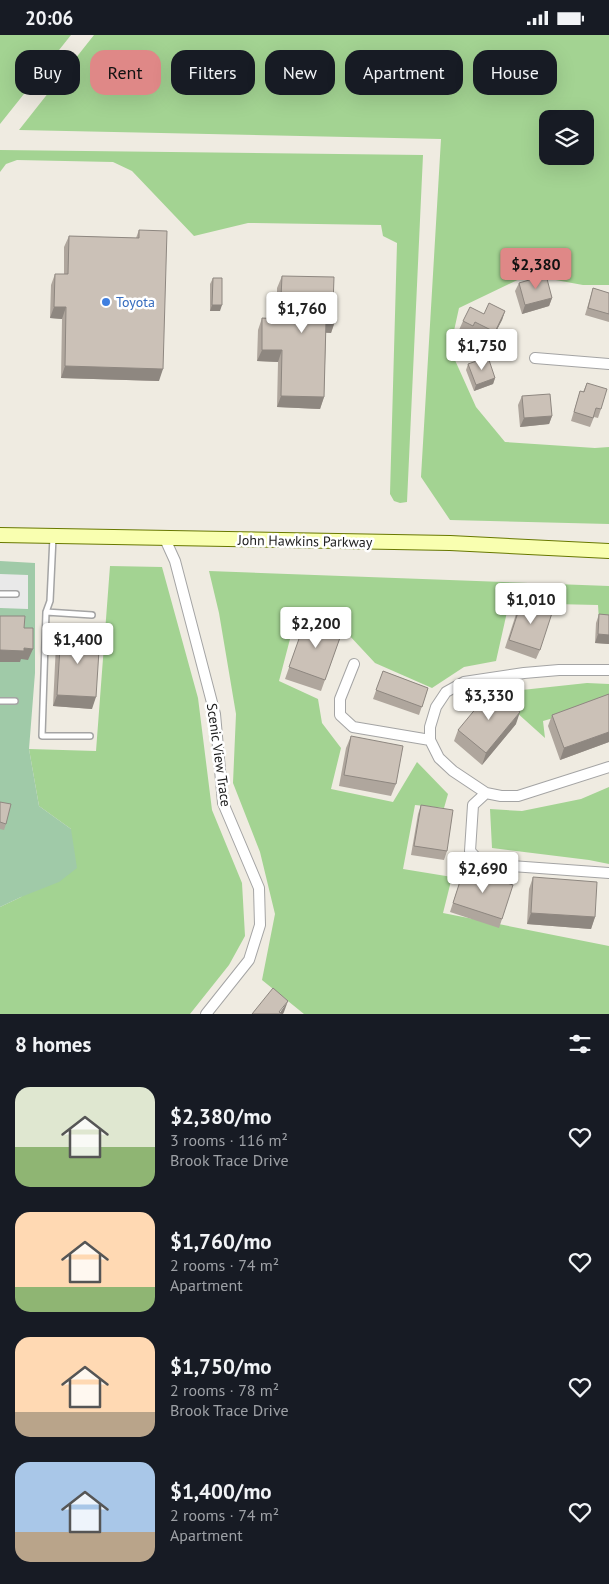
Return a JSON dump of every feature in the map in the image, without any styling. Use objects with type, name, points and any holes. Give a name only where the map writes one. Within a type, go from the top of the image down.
[{"type":"main road","name":"John Hawkins Parkway","points":[[0,535],[450,543],[609,551]]},
{"type":"street","points":[[535,358],[609,365]]},
{"type":"street","name":"Scenic View Trace","points":[[165,539],[175,561],[215,715],[223,803],[259,888],[260,925],[249,960],[206,1014]]},
{"type":"street","points":[[354,664],[340,699],[340,715],[353,727],[430,740]]},
{"type":"street","points":[[609,670],[558,670],[514,674],[464,682],[446,692],[436,707],[430,727],[430,740],[439,758],[453,771],[486,793],[518,796],[609,767]]},
{"type":"street","points":[[486,793],[473,805],[470,851],[482,865],[609,873]]},
{"type":"lane","points":[[53,537],[50,601],[46,612],[42,736],[90,736]]},
{"type":"lane","points":[[0,593],[16,594]]},
{"type":"lane","points":[[46,612],[92,615]]},
{"type":"lane","points":[[0,701],[16,701]]},
{"type":"green space","points":[[0,35],[71,35],[59,50],[15,50],[15,95],[23,95],[0,124]]},
{"type":"green space","points":[[94,35],[609,35],[609,285],[583,285],[528,275],[459,308],[450,349],[476,407],[505,442],[595,448],[609,447],[609,524],[450,520],[421,477],[441,139],[19,130],[47,95],[80,95],[80,53]]},
{"type":"green space","points":[[0,150],[423,155],[407,502],[400,503],[394,501],[390,494],[397,243],[383,236],[381,225],[248,223],[194,236],[132,171],[113,162],[17,160],[6,164],[0,172]]},
{"type":"green space","points":[[0,561],[35,563],[35,673],[29,749],[39,806],[71,829],[77,868],[59,882],[0,907]]},
{"type":"green space","points":[[110,566],[162,567],[198,698],[212,810],[242,883],[245,936],[229,965],[190,1014],[0,1014],[0,907],[21,897],[71,829],[39,806],[29,749],[96,751]]},
{"type":"green space","points":[[209,571],[609,586],[609,619],[599,620],[598,605],[509,603],[496,661],[464,667],[432,688],[375,663],[348,634],[295,620],[279,681],[318,699],[322,723],[341,748],[331,789],[393,802],[417,762],[448,794],[444,808],[415,805],[403,869],[452,877],[443,913],[609,946],[609,1014],[304,1014],[262,980],[275,914],[260,852],[233,783],[236,714],[219,613]]},
{"type":"green space","points":[[587,683],[609,684],[609,702],[543,721],[545,738],[495,693]]},
{"type":"green space","points":[[609,787],[609,864],[492,848],[490,809],[522,811],[581,799]]},
{"type":"shaded area","points":[[0,574],[28,575],[28,609],[0,608]]},
{"type":"building","name":"Toyota","points":[[139,230],[167,231],[163,369],[65,366],[66,307],[54,307],[55,274],[68,274],[69,236],[139,238]]},
{"type":"building","points":[[546,275],[552,298],[525,305],[519,283]]},
{"type":"building","points":[[282,276],[334,277],[333,305],[335,306],[335,321],[326,321],[324,397],[281,396],[282,350],[262,350],[262,318],[280,319]]},
{"type":"building","points":[[213,278],[222,278],[222,305],[212,305]]},
{"type":"building","points":[[593,288],[609,293],[609,314],[588,308]]},
{"type":"building","points":[[489,303],[505,311],[495,332],[475,322],[473,326],[463,321],[470,307],[484,314]]},
{"type":"building","points":[[488,357],[495,378],[476,385],[468,364]]},
{"type":"building","points":[[587,383],[607,389],[601,409],[596,408],[593,418],[574,412],[580,391],[584,392]]},
{"type":"building","points":[[550,394],[552,416],[524,418],[522,396]]},
{"type":"building","points":[[522,600],[553,610],[540,650],[509,640]]},
{"type":"building","points":[[599,614],[609,615],[609,635],[598,634]]},
{"type":"building","points":[[0,616],[25,616],[24,628],[33,628],[33,649],[24,648],[24,651],[0,650]]},
{"type":"building","points":[[306,619],[342,632],[325,680],[289,667]]},
{"type":"building","points":[[61,632],[100,635],[96,697],[57,695]]},
{"type":"building","points":[[383,671],[428,688],[422,707],[376,690]]},
{"type":"building","points":[[492,689],[520,712],[486,753],[458,730]]},
{"type":"building","points":[[609,694],[609,732],[564,748],[552,715]]},
{"type":"building","points":[[351,736],[403,746],[396,784],[344,775]]},
{"type":"building","points":[[0,802],[11,804],[6,824],[0,822]]},
{"type":"building","points":[[421,805],[453,810],[447,851],[414,846]]},
{"type":"building","points":[[464,869],[513,885],[502,919],[453,903]]},
{"type":"building","points":[[533,877],[597,882],[595,917],[531,913]]},
{"type":"building","points":[[273,988],[288,1001],[279,1012],[282,1014],[252,1014]]},
{"type":"place","name":"Toyota","points":[[106,302]]}]
